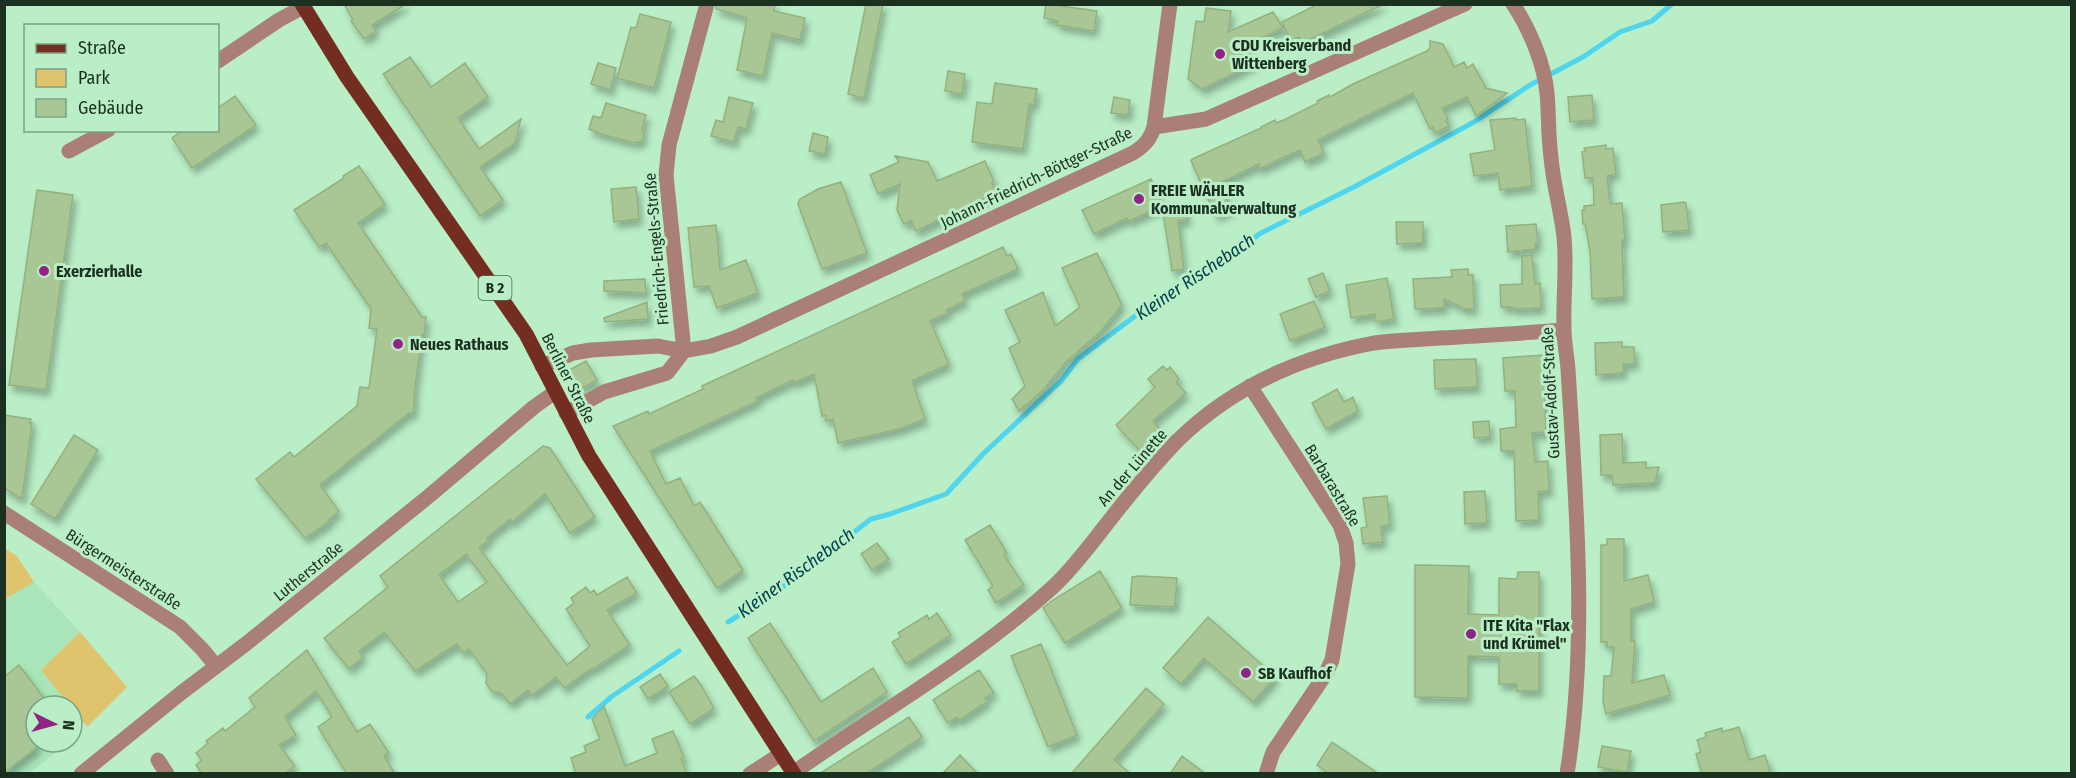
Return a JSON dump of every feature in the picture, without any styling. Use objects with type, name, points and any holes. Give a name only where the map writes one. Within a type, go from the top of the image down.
[{"type":"main road","name":"Berliner Straße","points":[[303,6],[347,76],[526,334],[589,456],[794,773]]},
{"type":"street","name":"Friedrich-Engels-Straße","points":[[684,351],[666,175],[669,145],[707,4]]},
{"type":"street","points":[[1154,127],[1170,4]]},
{"type":"street","name":"Johann-Friedrich-Böttger-Straße","points":[[542,366],[573,353],[591,350],[658,346],[684,351],[711,346],[745,334],[1133,153],[1144,147],[1154,127],[1206,119],[1465,4]]},
{"type":"street","points":[[219,61],[303,6]]},
{"type":"street","name":"Gustav-Adolf-Straße","points":[[1517,10],[1544,73],[1552,166],[1564,240],[1564,330],[1568,368],[1577,585],[1575,727],[1567,774]]},
{"type":"street","points":[[69,151],[104,132]]},
{"type":"street","name":"An der Lünette","points":[[794,773],[972,653],[1012,622],[1055,584],[1086,550],[1144,476],[1179,440],[1218,405],[1250,386],[1277,371],[1331,353],[1376,343],[1564,330]]},
{"type":"street","points":[[566,413],[604,392],[667,373],[684,351]]},
{"type":"street","name":"Barbarastraße","points":[[1250,386],[1340,525],[1346,543],[1348,564],[1332,660],[1325,675],[1273,752],[1266,774]]},
{"type":"street","name":"Lutherstraße","points":[[81,774],[421,503],[534,407],[555,392]]},
{"type":"street","name":"Bürgermeisterstraße","points":[[4,513],[180,627],[216,666]]},
{"type":"street","points":[[750,774],[781,754]]},
{"type":"street","points":[[158,760],[167,774]]},
{"type":"shaded area","points":[[34,582],[80,632],[41,670],[61,694],[24,694],[24,754],[54,754],[30,773],[5,773],[4,599]]},
{"type":"green space","points":[[4,548],[17,556],[34,582],[5,599]]},
{"type":"green space","points":[[80,632],[127,687],[87,727],[84,723],[84,694],[60,694],[41,670]]},
{"type":"building","points":[[344,4],[406,4],[372,25],[376,31],[364,39],[351,21],[353,20]]},
{"type":"building","points":[[716,4],[775,4],[774,11],[805,18],[800,40],[772,33],[763,76],[737,70],[747,18],[716,9]]},
{"type":"building","points":[[866,4],[883,4],[864,98],[848,94]]},
{"type":"building","points":[[1046,4],[1097,11],[1094,31],[1057,25],[1058,21],[1044,18]]},
{"type":"building","points":[[1318,4],[1384,4],[1302,43],[1299,37],[1291,41],[1282,22]]},
{"type":"building","name":"CDU Kreisverband Wittenberg","points":[[1206,8],[1231,11],[1228,32],[1273,12],[1283,28],[1244,46],[1254,64],[1202,89],[1188,79],[1196,21],[1204,22]]},
{"type":"building","points":[[640,14],[671,22],[654,88],[617,78],[631,27],[636,28]]},
{"type":"building","points":[[1430,41],[1443,44],[1454,67],[1464,62],[1467,68],[1473,64],[1486,88],[1507,93],[1476,116],[1467,97],[1442,108],[1449,126],[1435,133],[1433,127],[1430,129],[1413,93],[1318,140],[1324,153],[1305,162],[1300,150],[1259,169],[1259,164],[1220,183],[1231,209],[1216,216],[1192,159],[1275,120],[1276,123],[1284,120],[1329,95],[1330,97],[1353,84],[1427,51],[1430,48]]},
{"type":"building","points":[[410,57],[431,87],[465,63],[488,97],[458,118],[479,149],[521,119],[515,143],[480,167],[503,200],[480,216],[383,74]]},
{"type":"building","points":[[598,63],[616,68],[610,90],[591,84]]},
{"type":"building","points":[[948,71],[965,74],[962,94],[945,91]]},
{"type":"building","points":[[995,83],[1037,89],[1034,105],[1029,104],[1023,149],[972,142],[977,102],[992,104]]},
{"type":"building","points":[[1592,95],[1594,120],[1570,122],[1568,97]]},
{"type":"building","points":[[235,96],[256,125],[192,168],[172,138],[180,132],[219,132],[219,107]]},
{"type":"building","points":[[729,97],[753,103],[746,129],[738,127],[734,142],[711,136],[716,120],[723,122]]},
{"type":"building","points":[[1114,97],[1130,100],[1128,115],[1111,113]]},
{"type":"building","points":[[606,103],[646,115],[642,141],[635,143],[589,129],[593,116],[601,118]]},
{"type":"building","points":[[1516,118],[1516,120],[1525,119],[1532,186],[1500,190],[1498,173],[1474,176],[1470,154],[1495,150],[1490,120]]},
{"type":"building","points":[[813,133],[828,137],[825,154],[809,151]]},
{"type":"building","points":[[1606,145],[1606,149],[1613,148],[1616,174],[1607,176],[1610,204],[1622,203],[1625,240],[1622,240],[1624,297],[1592,299],[1590,251],[1582,210],[1584,206],[1594,205],[1593,178],[1585,178],[1582,152],[1585,151],[1584,148]]},
{"type":"building","points":[[895,156],[928,162],[937,181],[985,161],[997,193],[916,231],[911,221],[904,224],[897,210],[900,184],[878,194],[870,175],[899,162]]},
{"type":"building","name":"Neues Rathaus","points":[[359,166],[385,204],[358,223],[422,317],[426,317],[413,414],[409,413],[320,485],[339,511],[328,520],[330,521],[305,538],[256,479],[290,452],[294,457],[357,406],[360,387],[369,388],[377,329],[369,328],[371,309],[326,243],[319,247],[294,210]]},
{"type":"building","points":[[1151,179],[1162,204],[1185,203],[1187,220],[1178,221],[1184,269],[1172,271],[1162,206],[1129,221],[1127,218],[1094,234],[1082,210]]},
{"type":"building","points":[[841,182],[867,253],[822,269],[798,204],[800,199],[818,189]]},
{"type":"building","points":[[636,187],[639,219],[614,222],[611,189]]},
{"type":"building","name":"Exerzierhalle","points":[[37,190],[73,195],[46,390],[9,385]]},
{"type":"building","points":[[1684,202],[1689,230],[1663,232],[1661,205]]},
{"type":"building","points":[[1396,222],[1423,222],[1423,243],[1397,244]]},
{"type":"building","points":[[1536,224],[1538,244],[1535,244],[1535,249],[1508,252],[1506,226]]},
{"type":"building","points":[[716,225],[720,270],[746,260],[758,293],[717,308],[709,286],[694,287],[688,228]]},
{"type":"building","points":[[1003,247],[1007,256],[1011,254],[1018,269],[962,294],[965,301],[946,310],[948,313],[930,321],[949,364],[912,381],[925,419],[899,429],[838,443],[833,419],[826,421],[826,415],[822,416],[814,374],[794,383],[793,380],[756,398],[758,401],[650,451],[666,484],[680,478],[694,506],[700,502],[743,570],[717,588],[613,426],[648,411],[649,414],[703,389],[702,386]]},
{"type":"building","points":[[1097,253],[1122,305],[1101,331],[1066,362],[1042,391],[1019,411],[1012,399],[1025,386],[1009,348],[1020,342],[1005,310],[1043,292],[1055,326],[1080,307],[1062,268]]},
{"type":"building","points":[[1532,255],[1535,284],[1540,283],[1541,308],[1501,307],[1500,285],[1522,284],[1522,256]]},
{"type":"building","points":[[1468,269],[1468,275],[1473,275],[1474,309],[1465,309],[1444,299],[1444,308],[1415,309],[1413,279],[1452,277],[1451,270]]},
{"type":"building","points":[[1323,273],[1330,291],[1316,297],[1308,279]]},
{"type":"building","points":[[1387,278],[1394,319],[1376,322],[1375,314],[1351,318],[1346,285]]},
{"type":"building","points":[[645,279],[646,293],[604,291],[604,281]]},
{"type":"building","points":[[1314,301],[1325,327],[1290,341],[1280,314]]},
{"type":"building","points":[[647,302],[648,319],[605,322],[604,318]]},
{"type":"building","points":[[1622,342],[1622,347],[1634,347],[1635,364],[1623,364],[1623,373],[1596,375],[1595,343]]},
{"type":"building","points":[[1543,355],[1546,432],[1532,433],[1535,462],[1548,461],[1549,491],[1538,492],[1539,520],[1516,521],[1514,451],[1501,451],[1500,429],[1516,427],[1515,391],[1505,391],[1503,358]]},
{"type":"building","points":[[1476,359],[1477,387],[1435,389],[1434,360]]},
{"type":"building","points":[[586,361],[597,380],[581,389],[569,370]]},
{"type":"building","points":[[1163,366],[1167,370],[1170,367],[1179,379],[1176,382],[1186,393],[1153,421],[1162,431],[1141,452],[1116,425],[1155,387],[1148,379]]},
{"type":"building","points":[[1337,389],[1344,402],[1353,397],[1358,411],[1326,429],[1312,403]]},
{"type":"building","points":[[4,415],[31,419],[30,423],[32,423],[22,499],[4,488]]},
{"type":"building","points":[[1489,421],[1490,437],[1474,438],[1473,422]]},
{"type":"building","points":[[1622,434],[1623,463],[1646,462],[1646,468],[1659,467],[1655,483],[1613,485],[1612,475],[1601,475],[1600,435]]},
{"type":"building","points":[[74,435],[98,450],[55,519],[31,504]]},
{"type":"building","points":[[543,446],[550,448],[595,517],[570,533],[545,494],[512,522],[510,519],[487,538],[489,540],[479,548],[567,665],[590,646],[566,609],[574,603],[571,598],[586,587],[590,593],[594,590],[597,595],[627,577],[637,593],[607,610],[630,645],[564,688],[556,677],[532,695],[528,690],[510,704],[501,693],[489,688],[486,683],[487,674],[469,649],[463,653],[457,644],[415,671],[384,632],[359,651],[363,657],[349,669],[324,638],[388,587],[380,576]],"holes":[[[466,554],[487,582],[458,602],[439,575]]]},
{"type":"building","points":[[1485,491],[1487,523],[1465,524],[1464,492]]},
{"type":"building","points":[[1387,496],[1390,525],[1381,526],[1383,542],[1363,544],[1361,528],[1367,527],[1363,498]]},
{"type":"building","points":[[990,525],[1007,553],[1004,555],[1024,585],[996,603],[988,590],[993,586],[965,540]]},
{"type":"building","points":[[1607,539],[1624,539],[1624,581],[1648,575],[1654,602],[1631,609],[1631,641],[1635,641],[1632,683],[1664,675],[1670,695],[1606,714],[1603,701],[1604,676],[1611,676],[1614,647],[1607,647],[1607,642],[1601,642],[1601,545],[1607,545]]},
{"type":"building","points":[[877,543],[889,559],[872,570],[861,554]]},
{"type":"building","name":"ITE Kita \"Flax und Krümel\"","points":[[1415,565],[1469,566],[1468,614],[1499,615],[1499,578],[1517,579],[1518,572],[1539,572],[1539,691],[1517,691],[1517,684],[1499,684],[1499,657],[1468,656],[1468,698],[1415,697]]},
{"type":"building","points":[[1100,571],[1122,608],[1065,643],[1043,608]]},
{"type":"building","points":[[1132,577],[1177,578],[1175,607],[1130,605]]},
{"type":"building","points":[[937,613],[951,635],[906,664],[892,642],[901,637],[898,633],[927,615],[929,619]]},
{"type":"building","points":[[1208,617],[1276,677],[1253,702],[1204,658],[1181,684],[1163,668]]},
{"type":"building","points":[[770,623],[821,702],[873,668],[887,692],[814,741],[748,638]]},
{"type":"building","points":[[1041,644],[1077,735],[1048,747],[1011,656]]},
{"type":"building","points":[[307,650],[357,732],[370,724],[389,753],[384,756],[395,774],[347,774],[318,727],[332,717],[316,691],[285,717],[296,735],[279,745],[295,766],[284,774],[202,774],[196,765],[202,760],[196,753],[208,743],[206,741],[223,728],[225,731],[255,707],[249,698]]},
{"type":"building","points":[[19,665],[41,694],[24,694],[24,754],[28,754],[4,773],[4,677]]},
{"type":"building","points":[[979,670],[994,693],[985,698],[987,702],[959,720],[957,717],[948,723],[933,700]]},
{"type":"building","points":[[660,674],[668,686],[648,699],[640,687]]},
{"type":"building","points":[[694,676],[714,708],[690,724],[669,692]]},
{"type":"building","points":[[1146,688],[1164,704],[1114,760],[1131,774],[1071,774]]},
{"type":"building","points":[[604,706],[625,766],[657,753],[652,739],[673,731],[684,758],[681,759],[687,774],[576,774],[571,758],[586,752],[584,746],[600,739],[592,719]]},
{"type":"building","points":[[909,717],[922,737],[866,774],[819,774]]},
{"type":"building","points":[[1739,727],[1749,760],[1765,755],[1771,774],[1702,774],[1696,754],[1701,752],[1697,740],[1706,737],[1705,733],[1722,728],[1722,732]]},
{"type":"building","points":[[1332,742],[1379,774],[1330,774],[1317,765]]},
{"type":"building","points":[[1602,746],[1631,751],[1627,772],[1598,767]]},
{"type":"building","points":[[960,755],[978,774],[942,774]]},
{"type":"building","points":[[1182,756],[1206,774],[1170,774]]},
{"type":"waterway","name":"Kleiner Rischebach","points":[[728,622],[771,596],[871,519],[946,494],[984,453],[1061,381],[1078,359],[1175,286],[1197,278],[1233,256],[1259,234],[1354,187],[1474,122],[1530,85],[1583,57],[1620,32],[1652,21],[1672,4]]},
{"type":"waterway","name":"Kleiner Rischebach","points":[[588,717],[611,697],[679,651]]},
{"type":"place","name":"CDU Kreisverband Wittenberg","points":[[1220,54]]},
{"type":"place","name":"FREIE WÄHLER Kommunalverwaltung","points":[[1139,199]]},
{"type":"place","name":"Exerzierhalle","points":[[44,271]]},
{"type":"place","name":"Neues Rathaus","points":[[398,344]]},
{"type":"place","name":"ITE Kita \"Flax und Krümel\"","points":[[1471,634]]},
{"type":"place","name":"SB Kaufhof","points":[[1246,673]]}]
